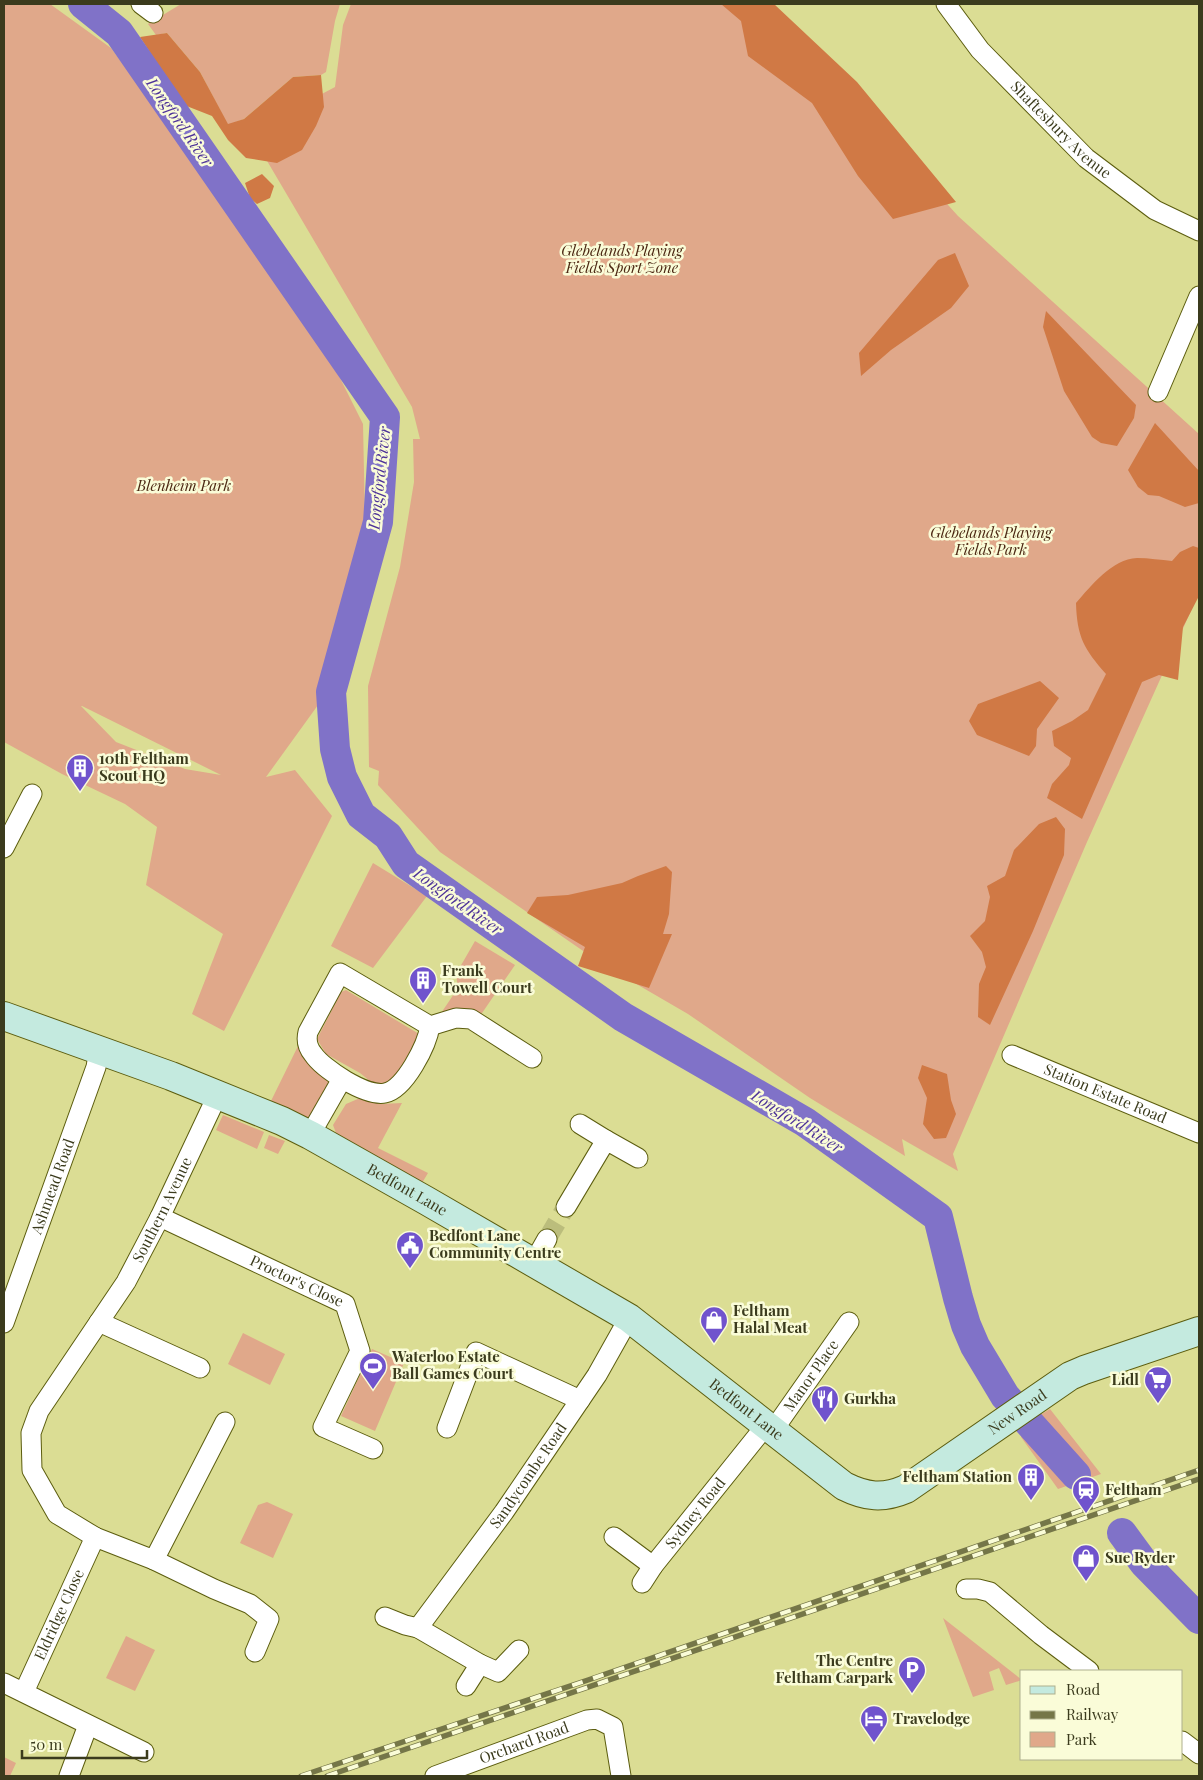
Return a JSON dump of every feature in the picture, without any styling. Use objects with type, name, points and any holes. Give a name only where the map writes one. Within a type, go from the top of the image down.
[{"type":"main road","name":"Bedfont Lane","points":[[4,1016],[218,1094],[310,1135],[540,1250],[844,1486]]},
{"type":"main road","name":"New Road","points":[[844,1486],[872,1495],[890,1496],[897,1493],[917,1482],[1070,1376],[1199,1331]]},
{"type":"street","name":"Shaftesbury Avenue","points":[[946,4],[980,50],[1086,158],[1155,210],[1199,231]]},
{"type":"street","points":[[1158,392],[1199,296]]},
{"type":"street","points":[[4,848],[32,794]]},
{"type":"street","points":[[430,1026],[429,1036],[412,1069],[396,1088],[383,1094],[376,1094],[342,1079],[319,1062],[312,1053],[307,1038],[308,1032],[340,973],[430,1026],[456,1018],[471,1019],[532,1058]]},
{"type":"street","name":"Ashmead Road","points":[[4,1323],[96,1066],[99,1050]]},
{"type":"street","name":"Station Estate Road","points":[[1012,1056],[1199,1133]]},
{"type":"street","points":[[310,1135],[342,1079]]},
{"type":"street","name":"Southern Avenue","points":[[218,1094],[160,1218],[126,1282],[39,1411],[31,1433],[32,1470],[57,1514],[96,1537],[154,1560],[250,1604],[269,1619],[255,1652]]},
{"type":"street","points":[[580,1124],[638,1158]]},
{"type":"street","points":[[566,1207],[606,1140]]},
{"type":"street","name":"Proctor's Close","points":[[160,1218],[345,1304],[360,1351],[323,1427],[372,1450]]},
{"type":"street","name":"Sandycombe Road","points":[[418,1628],[504,1512],[597,1375],[629,1318]]},
{"type":"street","points":[[99,1322],[200,1368]]},
{"type":"street","name":"Manor Place","points":[[770,1427],[849,1322]]},
{"type":"street","points":[[447,1428],[476,1352],[580,1400]]},
{"type":"street","points":[[154,1560],[225,1422]]},
{"type":"street","name":"Sydney Road","points":[[642,1583],[653,1566],[770,1427]]},
{"type":"street","name":"Eldridge Close","points":[[24,1692],[96,1537]]},
{"type":"street","points":[[614,1537],[653,1566]]},
{"type":"street","points":[[966,1589],[990,1592],[1041,1635],[1088,1670]]},
{"type":"street","points":[[385,1617],[418,1628],[480,1664],[498,1672],[519,1650]]},
{"type":"street","points":[[466,1686],[480,1664]]},
{"type":"street","points":[[4,1683],[144,1752]]},
{"type":"street","name":"Orchard Road","points":[[435,1776],[464,1771],[587,1720],[597,1719],[613,1727],[621,1776]]},
{"type":"street","points":[[69,1776],[88,1725]]},
{"type":"street","points":[[1183,1743],[1199,1754]]},
{"type":"green space","name":"Blenheim Park","points":[[4,4],[50,4],[111,48],[307,312],[363,424],[365,520],[326,694],[266,777],[295,770],[332,816],[224,1031],[192,1014],[223,934],[146,885],[157,827],[125,804],[62,774],[4,742]],"holes":[[[82,706],[221,775],[185,769],[116,742]]]},
{"type":"green space","points":[[181,4],[340,4],[326,72],[321,75],[293,77],[244,119],[228,125],[200,72],[167,33],[156,35],[148,24]]},
{"type":"green space","points":[[351,4],[767,4],[958,216],[1199,434],[1199,593],[1087,842],[953,1154],[958,1171],[902,1139],[905,1156],[810,1098],[688,1014],[602,964],[440,852],[378,785],[379,771],[369,767],[368,686],[400,567],[414,482],[413,439],[420,439],[412,407],[250,132],[335,87],[343,25]]},
{"type":"green space","points":[[373,863],[427,896],[373,968],[331,946]]},
{"type":"green space","points":[[475,941],[515,965],[480,1016],[433,1025],[458,988],[456,974]]},
{"type":"green space","points":[[346,990],[424,1037],[390,1088],[376,1086],[360,1073],[326,1054],[317,1039],[341,992]]},
{"type":"green space","points":[[300,1042],[329,1083],[315,1116],[300,1119],[269,1105]]},
{"type":"green space","points":[[360,1098],[381,1104],[402,1103],[378,1148],[428,1173],[422,1183],[339,1141],[333,1125],[346,1104]]},
{"type":"green space","points":[[223,1115],[264,1132],[257,1149],[216,1130]]},
{"type":"green space","points":[[269,1135],[285,1141],[278,1154],[264,1148]]},
{"type":"green space","points":[[243,1333],[285,1354],[270,1385],[228,1364]]},
{"type":"green space","name":"Waterloo Estate Ball Games Court","points":[[372,1349],[404,1363],[375,1431],[341,1416]]},
{"type":"green space","points":[[1050,1409],[1101,1474],[1058,1489],[1021,1437],[1025,1424]]},
{"type":"green space","points":[[267,1502],[293,1514],[273,1558],[240,1543],[258,1505]]},
{"type":"green space","points":[[943,1618],[1020,1678],[1020,1681],[1006,1685],[999,1668],[989,1672],[994,1690],[973,1697]]},
{"type":"green space","points":[[126,1636],[155,1650],[135,1691],[106,1678]]},
{"type":"green space","points":[[4,1757],[16,1763],[10,1776],[4,1776]]},
{"type":"shaded area","points":[[721,4],[774,4],[857,82],[956,202],[893,219],[858,176],[812,103],[748,56],[741,21]]},
{"type":"shaded area","points":[[167,33],[200,72],[228,124],[244,119],[293,77],[321,75],[324,107],[316,126],[302,150],[277,163],[246,158],[228,140],[212,116],[184,105],[140,37]]},
{"type":"shaded area","points":[[262,174],[274,186],[270,198],[257,204],[250,198],[245,183]]},
{"type":"shaded area","points":[[955,253],[969,286],[951,308],[891,350],[861,376],[859,353],[938,260]]},
{"type":"shaded area","points":[[1046,311],[1136,405],[1134,418],[1117,446],[1101,443],[1092,437],[1064,391],[1043,327]]},
{"type":"shaded area","points":[[1155,423],[1199,471],[1199,503],[1185,507],[1159,496],[1148,495],[1138,487],[1128,470]]},
{"type":"shaded area","points":[[1193,546],[1199,548],[1199,596],[1183,627],[1178,680],[1159,675],[1142,682],[1082,819],[1047,798],[1052,784],[1069,765],[1071,758],[1054,746],[1052,731],[1088,710],[1106,674],[1083,642],[1078,625],[1076,603],[1103,574],[1119,563],[1137,558],[1172,561],[1180,552]]},
{"type":"shaded area","points":[[1040,681],[1059,698],[1037,729],[1036,746],[1029,756],[977,735],[969,721],[978,704]]},
{"type":"shaded area","points":[[1056,817],[1065,829],[1064,855],[1033,931],[990,1025],[978,1017],[979,984],[986,967],[982,952],[970,936],[985,921],[990,897],[987,886],[1005,876],[1014,850],[1039,824]]},
{"type":"shaded area","points":[[666,866],[672,872],[669,914],[663,934],[672,934],[649,988],[578,966],[585,947],[527,913],[537,897],[568,895],[622,883]]},
{"type":"shaded area","points":[[922,1065],[947,1074],[951,1100],[956,1114],[946,1138],[934,1139],[923,1124],[927,1098],[918,1078]]},
{"type":"waterway","name":"Longford River","points":[[83,4],[119,33],[385,417],[378,522],[331,692],[335,749],[342,777],[361,815],[388,836],[406,864],[623,1017],[805,1122],[938,1217],[958,1298],[975,1346],[1005,1396],[1076,1475]]},
{"type":"waterway","name":"Longford River","points":[[1122,1533],[1144,1563],[1199,1619]]},
{"type":"tunnel","points":[[547,1239],[566,1207]]},
{"type":"railway","points":[[301,1776],[588,1680],[1199,1470]]},
{"type":"railway","points":[[327,1776],[1199,1479]]},
{"type":"place","name":"10th Feltham Scout HQ","points":[[80,792]]},
{"type":"place","name":"Frank Towell Court","points":[[423,1004]]},
{"type":"place","name":"Bedfont Lane Community Centre","points":[[410,1269]]},
{"type":"place","name":"Feltham Halal Meat","points":[[714,1344]]},
{"type":"place","name":"Waterloo Estate Ball Games Court","points":[[373,1390]]},
{"type":"place","name":"Lidl","points":[[1158,1404]]},
{"type":"place","name":"Gurkha","points":[[825,1423]]},
{"type":"place","name":"Feltham Station","points":[[1031,1501]]},
{"type":"place","name":"Feltham","points":[[1086,1514]]},
{"type":"place","name":"Sue Ryder","points":[[1086,1582]]},
{"type":"place","name":"The Centre Feltham Carpark","points":[[912,1694]]},
{"type":"place","name":"Travelodge","points":[[874,1743]]},
{"type":"park label","name":"Glebelands Playing Fields Sport Zone","points":[[622,260]]},
{"type":"park label","name":"Glebelands Playing Fields Park","points":[[991,542]]}]
